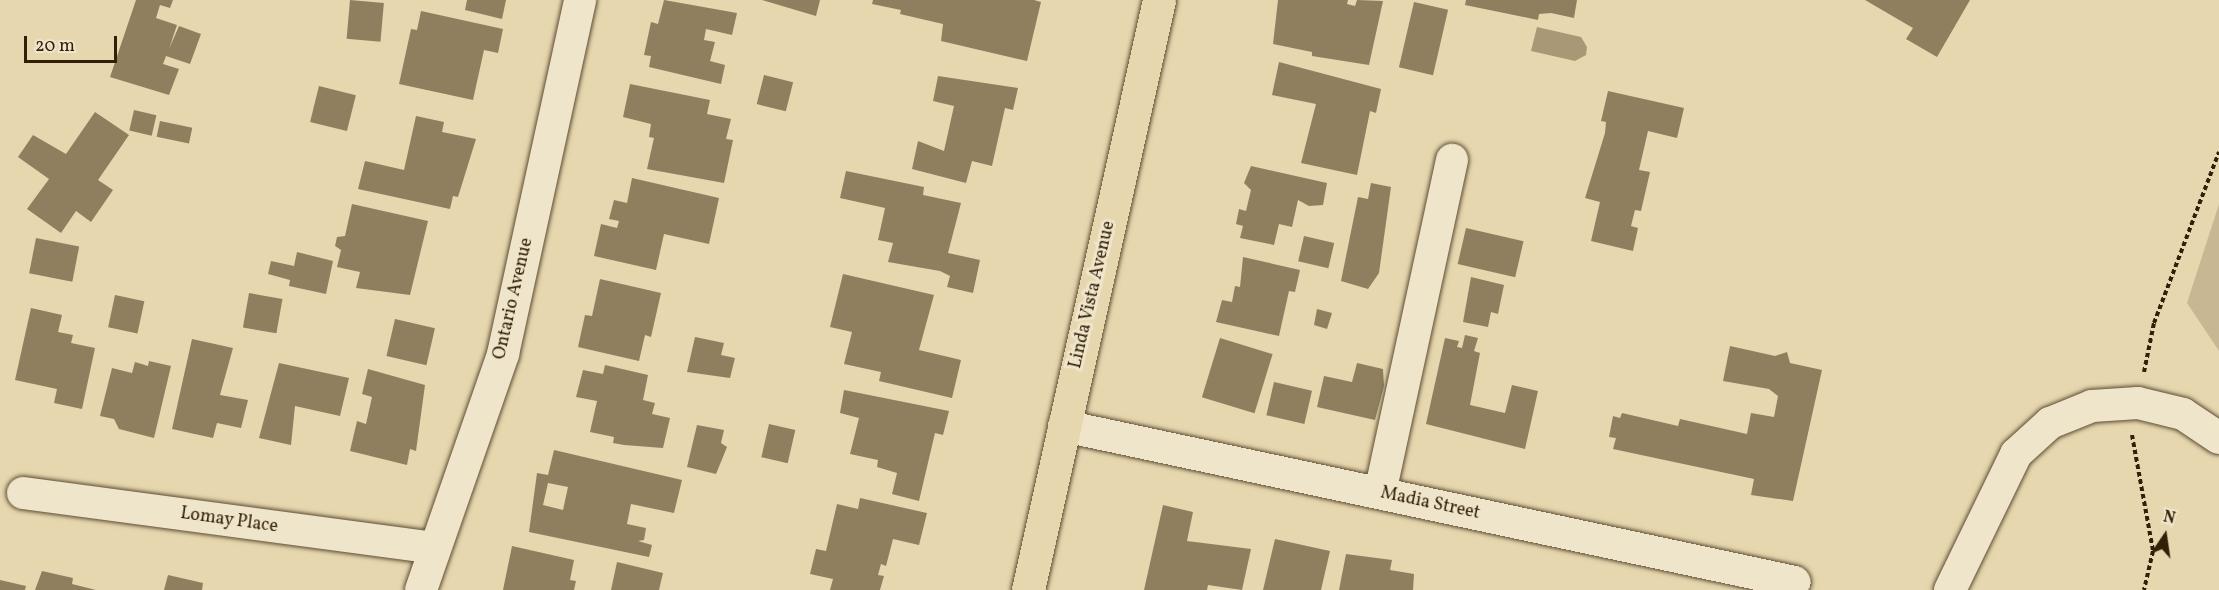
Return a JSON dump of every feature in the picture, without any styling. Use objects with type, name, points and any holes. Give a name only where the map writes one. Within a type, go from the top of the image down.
[{"type":"main road","name":"Linda Vista Avenue","points":[[1028,590],[1159,0]]},
{"type":"street","name":"Ontario Avenue","points":[[421,590],[503,354],[580,0]]},
{"type":"street","points":[[1380,493],[1452,160]]},
{"type":"street","points":[[1950,590],[2016,454],[2050,423],[2092,406],[2138,403],[2183,414],[2219,438]]},
{"type":"street","name":"Madia Street","points":[[1064,426],[1796,582]]},
{"type":"street","name":"Lomay Place","points":[[23,493],[434,548]]},
{"type":"path","points":[[2144,590],[2152,551],[2131,440],[2154,322],[2219,152]]},
{"type":"shaded area","points":[[1537,27],[1581,37],[1587,47],[1586,55],[1575,61],[1531,51]]},
{"type":"shaded area","points":[[2219,204],[2219,351],[2187,303]]},
{"type":"building","points":[[136,0],[173,0],[170,8],[160,5],[156,18],[177,25],[169,49],[179,26],[201,34],[190,64],[166,56],[163,64],[179,69],[169,95],[110,77]]},
{"type":"building","points":[[350,0],[384,3],[380,42],[347,39]]},
{"type":"building","points":[[467,0],[506,0],[502,19],[465,10]]},
{"type":"building","points":[[664,0],[737,13],[732,35],[706,29],[704,40],[715,42],[710,61],[725,65],[721,84],[649,67],[651,56],[644,55],[651,22],[658,24]]},
{"type":"building","points":[[762,0],[820,0],[816,16]]},
{"type":"building","points":[[873,0],[1034,0],[1041,2],[1027,61],[941,41],[943,24],[900,14],[901,10],[872,4]]},
{"type":"building","points":[[1278,0],[1348,0],[1347,4],[1355,6],[1357,0],[1383,1],[1369,65],[1312,56],[1312,52],[1273,44]]},
{"type":"building","points":[[1466,0],[1577,0],[1574,18],[1551,13],[1539,14],[1538,20],[1465,5]]},
{"type":"building","points":[[1865,0],[1970,0],[1937,57],[1906,39],[1913,28]]},
{"type":"building","points":[[1414,2],[1448,10],[1433,75],[1399,67]]},
{"type":"building","points":[[421,11],[503,29],[498,53],[484,50],[473,100],[399,84],[411,29],[417,30]]},
{"type":"building","points":[[1279,62],[1381,89],[1376,113],[1370,111],[1357,175],[1301,163],[1316,104],[1272,95]]},
{"type":"building","points":[[764,75],[793,82],[786,111],[757,104]]},
{"type":"building","points":[[938,76],[1018,88],[1013,110],[1005,108],[992,166],[972,161],[966,183],[912,169],[918,141],[944,151],[954,106],[933,101]]},
{"type":"building","points":[[630,84],[710,100],[707,114],[731,119],[726,139],[733,140],[724,183],[647,169],[654,138],[649,137],[651,124],[623,117]]},
{"type":"building","points":[[319,86],[356,95],[347,131],[310,122]]},
{"type":"building","points":[[1608,91],[1684,108],[1677,138],[1648,131],[1639,170],[1650,172],[1641,211],[1635,210],[1631,226],[1638,228],[1633,251],[1591,241],[1600,202],[1585,198],[1605,133],[1606,122],[1601,121]]},
{"type":"building","points":[[134,110],[156,115],[152,136],[129,130]]},
{"type":"building","points":[[95,112],[129,135],[98,180],[113,190],[91,222],[76,211],[61,233],[27,209],[49,179],[18,157],[33,135],[66,154]]},
{"type":"building","points":[[416,116],[444,122],[442,132],[476,139],[458,197],[453,196],[450,209],[358,189],[365,161],[404,170]]},
{"type":"building","points":[[160,121],[192,128],[189,144],[157,137]]},
{"type":"building","points":[[1251,166],[1327,183],[1323,205],[1309,206],[1298,200],[1292,227],[1279,224],[1274,245],[1240,238],[1243,226],[1236,224],[1239,209],[1246,211],[1251,190],[1244,183]]},
{"type":"building","points":[[846,171],[924,187],[923,195],[961,203],[948,253],[980,260],[973,293],[947,287],[950,276],[940,271],[888,262],[893,243],[878,240],[885,208],[840,198]]},
{"type":"building","points":[[632,178],[719,198],[709,244],[664,234],[656,270],[594,256],[601,224],[617,228],[619,221],[609,219],[614,200],[627,203]]},
{"type":"building","points":[[1371,183],[1391,187],[1379,273],[1368,289],[1341,281],[1358,197],[1368,199]]},
{"type":"building","points":[[352,204],[428,221],[410,295],[356,288],[360,272],[337,267],[341,250],[335,246],[337,237],[345,236]]},
{"type":"building","points":[[1466,228],[1523,241],[1515,277],[1458,264]]},
{"type":"building","points":[[1304,236],[1334,243],[1328,268],[1298,261]]},
{"type":"building","points":[[36,238],[79,246],[72,282],[29,273]]},
{"type":"building","points":[[297,252],[333,261],[326,294],[289,286],[290,280],[268,274],[271,261],[294,266]]},
{"type":"building","points":[[1243,257],[1300,270],[1295,292],[1289,291],[1279,336],[1216,322],[1222,300],[1232,302],[1235,286],[1240,287]]},
{"type":"building","points":[[843,274],[934,295],[919,350],[961,360],[952,398],[879,381],[881,372],[844,364],[852,332],[830,327]]},
{"type":"building","points":[[1471,277],[1504,285],[1498,314],[1491,312],[1488,327],[1463,322]]},
{"type":"building","points":[[600,279],[661,293],[651,337],[645,335],[639,361],[578,347],[585,315],[592,316]]},
{"type":"building","points":[[249,293],[282,299],[276,333],[243,327]]},
{"type":"building","points":[[115,295],[144,301],[137,334],[108,327]]},
{"type":"building","points":[[31,308],[62,315],[58,332],[73,335],[71,343],[95,348],[82,409],[54,403],[57,389],[15,380]]},
{"type":"building","points":[[1317,309],[1332,313],[1327,329],[1314,325]]},
{"type":"building","points":[[395,319],[435,328],[426,365],[386,356]]},
{"type":"building","points":[[1465,335],[1478,338],[1474,351],[1480,353],[1470,405],[1505,413],[1512,385],[1538,391],[1525,449],[1426,424],[1445,338],[1459,341],[1457,347],[1462,348]]},
{"type":"building","points":[[695,337],[724,343],[721,355],[735,358],[730,378],[687,372]]},
{"type":"building","points":[[1220,338],[1273,354],[1254,413],[1202,397]]},
{"type":"building","points":[[192,339],[233,348],[220,395],[248,400],[241,428],[217,423],[213,438],[172,429]]},
{"type":"building","points":[[1730,346],[1775,356],[1787,352],[1790,363],[1822,370],[1793,501],[1751,495],[1754,479],[1613,449],[1616,438],[1609,437],[1613,416],[1620,418],[1622,413],[1678,426],[1680,419],[1747,434],[1751,413],[1774,417],[1778,396],[1769,389],[1723,381]]},
{"type":"building","points":[[149,361],[171,366],[154,438],[119,429],[114,419],[100,416],[112,368],[132,373],[135,362],[148,366]]},
{"type":"building","points":[[279,363],[349,378],[340,416],[295,406],[291,445],[259,438]]},
{"type":"building","points":[[1357,363],[1383,369],[1384,386],[1375,420],[1317,407],[1324,376],[1352,382]]},
{"type":"building","points":[[605,365],[648,375],[643,400],[655,403],[652,414],[670,418],[663,448],[613,443],[614,437],[590,432],[597,401],[576,397],[583,370],[603,374]]},
{"type":"building","points":[[368,369],[425,385],[416,451],[410,449],[407,465],[350,451],[357,421],[366,424],[372,397],[362,394]]},
{"type":"building","points":[[1274,382],[1312,391],[1304,424],[1266,415]]},
{"type":"building","points":[[844,390],[949,411],[943,435],[935,433],[919,501],[892,494],[897,473],[877,467],[878,460],[850,454],[859,418],[840,413]]},
{"type":"building","points":[[769,424],[795,430],[788,463],[761,457]]},
{"type":"building","points":[[697,425],[724,430],[721,443],[727,447],[716,474],[687,467]]},
{"type":"building","points":[[554,450],[682,480],[674,513],[631,504],[627,524],[646,528],[644,540],[638,541],[652,545],[649,557],[529,532],[537,473],[548,475]],"holes":[[[548,483],[568,487],[563,510],[543,505]]]},
{"type":"building","points":[[860,498],[927,513],[919,545],[893,539],[886,566],[881,564],[878,575],[884,576],[880,590],[830,590],[833,579],[810,574],[816,549],[826,551],[837,504],[858,509]]},
{"type":"building","points":[[1163,505],[1193,512],[1187,541],[1251,549],[1242,590],[1208,585],[1207,590],[1144,590]]},
{"type":"building","points":[[1275,539],[1330,551],[1321,590],[1263,590]]},
{"type":"building","points":[[512,546],[574,560],[570,580],[576,581],[574,590],[503,590]]},
{"type":"building","points":[[1346,554],[1392,560],[1390,570],[1414,574],[1413,590],[1339,590]]},
{"type":"building","points":[[617,562],[663,573],[659,590],[611,590]]},
{"type":"building","points":[[42,571],[73,578],[72,584],[96,590],[35,590]]},
{"type":"building","points":[[168,575],[203,583],[202,590],[164,590]]},
{"type":"building","points":[[0,580],[26,586],[25,590],[0,590]]}]
